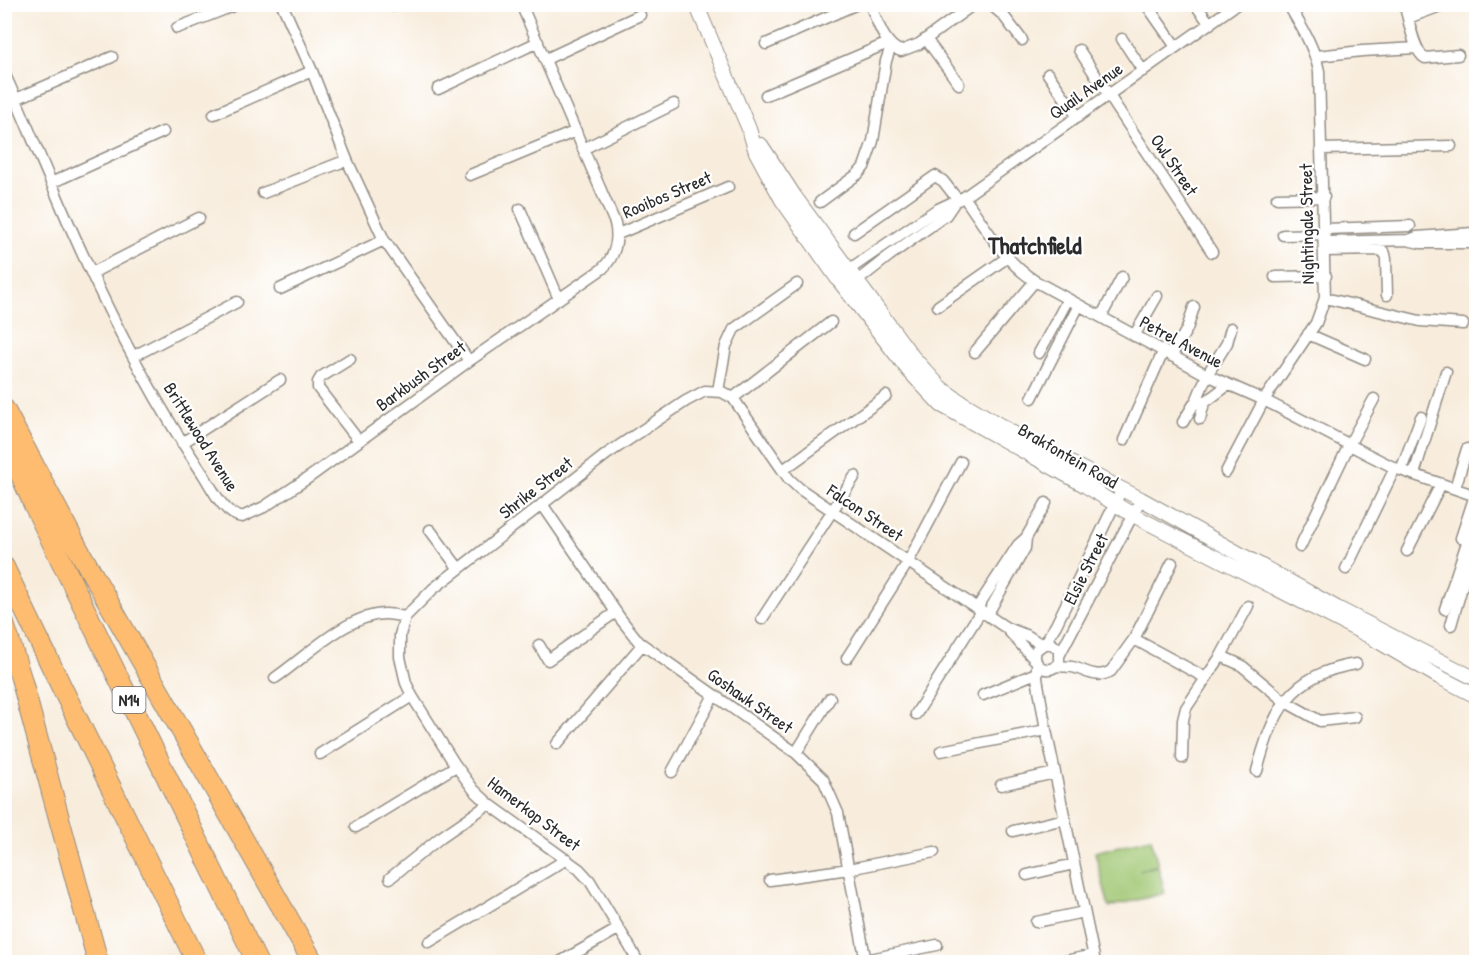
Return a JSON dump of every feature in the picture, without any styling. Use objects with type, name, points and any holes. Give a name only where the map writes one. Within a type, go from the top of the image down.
[{"type":"highway","points":[[4,409],[95,578],[312,963]]},
{"type":"highway","name":"N14","points":[[4,436],[55,548],[257,963]]},
{"type":"highway","points":[[4,567],[197,963]]},
{"type":"highway","points":[[4,624],[21,678],[98,963]]},
{"type":"street","points":[[177,28],[238,4]]},
{"type":"street","points":[[282,4],[312,71],[347,160],[384,240],[469,361]]},
{"type":"street","name":"Rooibos Street","points":[[521,4],[615,223],[618,234],[613,255],[607,265]]},
{"type":"street","name":"Brakfontein Road","points":[[696,4],[749,129],[756,152],[774,187],[846,290],[909,371],[941,405],[1133,514],[1369,636],[1438,677],[1476,696]]},
{"type":"street","points":[[765,44],[857,4]]},
{"type":"street","points":[[870,4],[890,44],[898,51],[905,51],[926,39],[974,4]]},
{"type":"street","points":[[990,4],[1003,15],[1022,40]]},
{"type":"street","points":[[1146,4],[1176,47]]},
{"type":"street","points":[[1195,4],[1209,24]]},
{"type":"street","name":"Quail Avenue","points":[[846,290],[942,207],[959,200],[1237,4]]},
{"type":"street","name":"Nightingale Street","points":[[1226,472],[1264,400],[1316,323],[1325,297],[1321,93],[1317,56],[1288,4]]},
{"type":"street","points":[[1404,4],[1419,54],[1425,58],[1458,55]]},
{"type":"street","points":[[1408,18],[1446,4]]},
{"type":"street","points":[[546,59],[640,15]]},
{"type":"street","points":[[926,39],[959,84]]},
{"type":"street","points":[[1122,39],[1143,71]]},
{"type":"street","points":[[438,90],[538,42]]},
{"type":"street","points":[[766,95],[890,44]]},
{"type":"street","points":[[820,202],[858,174],[869,156],[890,44]]},
{"type":"street","points":[[1317,56],[1417,48]]},
{"type":"street","name":"Owl Street","points":[[1079,50],[1212,252]]},
{"type":"street","points":[[16,99],[112,57]]},
{"type":"street","points":[[214,114],[312,71]]},
{"type":"street","name":"Brittlewood Avenue","points":[[4,73],[92,273],[182,443],[230,512],[242,517],[253,513]]},
{"type":"street","points":[[1048,74],[1078,117]]},
{"type":"street","points":[[583,149],[674,105]]},
{"type":"street","name":"Brakfontein Road","points":[[749,129],[795,197],[912,356],[941,388],[1018,436],[1141,499],[1337,608],[1476,679]]},
{"type":"street","points":[[51,183],[163,132]]},
{"type":"street","points":[[470,175],[576,132]]},
{"type":"street","name":"Nightingale Street","points":[[1322,149],[1451,146]]},
{"type":"street","points":[[263,193],[347,160]]},
{"type":"street","name":"Petrel Avenue","points":[[854,233],[935,177],[943,181],[1018,269],[1035,281],[1206,375],[1264,400],[1398,469],[1476,496]]},
{"type":"street","name":"Rooibos Street","points":[[618,234],[728,187]]},
{"type":"street","points":[[1277,198],[1324,197]]},
{"type":"street","points":[[520,209],[559,300]]},
{"type":"street","points":[[92,273],[200,218]]},
{"type":"street","points":[[1325,239],[1410,226]]},
{"type":"street","name":"Quail Avenue","points":[[837,278],[911,233]]},
{"type":"street","points":[[1283,235],[1325,239],[1409,240],[1421,243],[1475,238]]},
{"type":"street","points":[[1325,239],[1382,250],[1386,259],[1387,295]]},
{"type":"street","points":[[280,289],[384,240]]},
{"type":"street","points":[[938,306],[1008,257]]},
{"type":"street","name":"Barkbush Street","points":[[253,513],[311,476],[469,361],[607,265]]},
{"type":"street","points":[[1101,317],[1122,276]]},
{"type":"street","points":[[1275,277],[1326,276]]},
{"type":"street","points":[[975,352],[1035,281]]},
{"type":"street","points":[[797,284],[734,330],[726,346],[718,391],[733,398],[831,322]]},
{"type":"street","points":[[1134,336],[1157,296]]},
{"type":"street","name":"Nightingale Street","points":[[1325,297],[1419,321],[1463,324]]},
{"type":"street","points":[[134,356],[237,302]]},
{"type":"street","points":[[1039,353],[1073,302]]},
{"type":"street","points":[[1035,378],[1073,302]]},
{"type":"street","points":[[1032,398],[1073,302]]},
{"type":"street","points":[[1124,440],[1167,354],[1187,329],[1194,307]]},
{"type":"street","points":[[1183,422],[1197,399],[1206,375],[1227,344],[1231,328]]},
{"type":"street","points":[[1308,333],[1365,359]]},
{"type":"street","points":[[350,359],[321,377],[318,388],[359,441]]},
{"type":"street","points":[[1414,474],[1446,372]]},
{"type":"street","points":[[182,443],[280,380]]},
{"type":"street","points":[[1200,419],[1204,402],[1228,385]]},
{"type":"street","name":"Shrike Street","points":[[405,617],[434,589],[607,454],[686,401],[705,391],[718,391]]},
{"type":"street","points":[[783,470],[886,396]]},
{"type":"street","name":"Falcon Street","points":[[733,398],[783,470],[800,489],[1005,627],[1043,644]]},
{"type":"street","points":[[1300,547],[1374,399]]},
{"type":"street","points":[[1346,569],[1398,469],[1421,417]]},
{"type":"street","points":[[1455,488],[1467,449]]},
{"type":"street","points":[[847,658],[908,562],[961,462]]},
{"type":"street","points":[[762,619],[855,476]]},
{"type":"street","points":[[1407,551],[1442,484]]},
{"type":"street","name":"Elsie Street","points":[[1043,644],[1056,625],[1122,489]]},
{"type":"street","points":[[1455,558],[1476,496]]},
{"type":"street","name":"Elsie Street","points":[[1058,662],[1141,499]]},
{"type":"street","points":[[916,714],[982,611],[1018,545],[1026,538],[1046,502]]},
{"type":"street","name":"Goshawk Street","points":[[542,504],[616,612],[642,645],[796,753],[823,779],[834,800],[840,821],[863,962]]},
{"type":"street","points":[[1445,609],[1476,515]]},
{"type":"street","points":[[430,530],[459,569]]},
{"type":"street","points":[[1451,625],[1476,538]]},
{"type":"street","points":[[983,694],[1036,666],[1044,669],[1058,662],[1093,675],[1106,674],[1134,639],[1172,563]]},
{"type":"street","points":[[1182,758],[1183,720],[1186,708],[1221,656],[1248,606]]},
{"type":"street","points":[[539,645],[548,660],[616,612]]},
{"type":"street","points":[[275,678],[346,625],[374,615],[387,614],[405,617]]},
{"type":"street","name":"Hamerkop Street","points":[[405,617],[400,635],[402,669],[412,696],[456,766],[474,790],[489,804],[579,869],[590,881],[638,963]]},
{"type":"street","name":"Falcon Street","points":[[1005,627],[1036,666]]},
{"type":"street","points":[[1134,639],[1206,678]]},
{"type":"street","points":[[1039,689],[1058,662],[1056,646],[1043,644],[1036,650],[1036,666],[1039,689],[1046,732],[1094,959],[1061,963]]},
{"type":"street","points":[[557,744],[642,645]]},
{"type":"street","points":[[1221,656],[1241,665],[1284,701],[1320,721],[1355,717]]},
{"type":"street","points":[[1257,771],[1269,730],[1284,701],[1312,678],[1326,671],[1356,664]]},
{"type":"street","points":[[672,772],[714,695]]},
{"type":"street","points":[[320,754],[412,696]]},
{"type":"street","points":[[796,753],[830,698]]},
{"type":"street","points":[[941,751],[1046,732]]},
{"type":"street","points":[[958,754],[1046,732]]},
{"type":"street","points":[[356,827],[456,766]]},
{"type":"street","points":[[1001,785],[1055,773]]},
{"type":"street","points":[[390,878],[441,837],[489,804]]},
{"type":"street","points":[[1013,831],[1065,819]]},
{"type":"street","points":[[770,880],[849,869],[934,852]]},
{"type":"street","points":[[429,942],[567,859]]},
{"type":"street","points":[[1027,875],[1074,864]]},
{"type":"street","points":[[1036,922],[1084,912]]},
{"type":"street","points":[[560,963],[618,929]]},
{"type":"street","points":[[863,962],[937,945]]},
{"type":"green space","points":[[1151,838],[1158,865],[1139,870],[1158,866],[1165,893],[1109,907],[1095,852]]},
{"type":"district","name":"Thatchfield","points":[[1035,246]]}]
